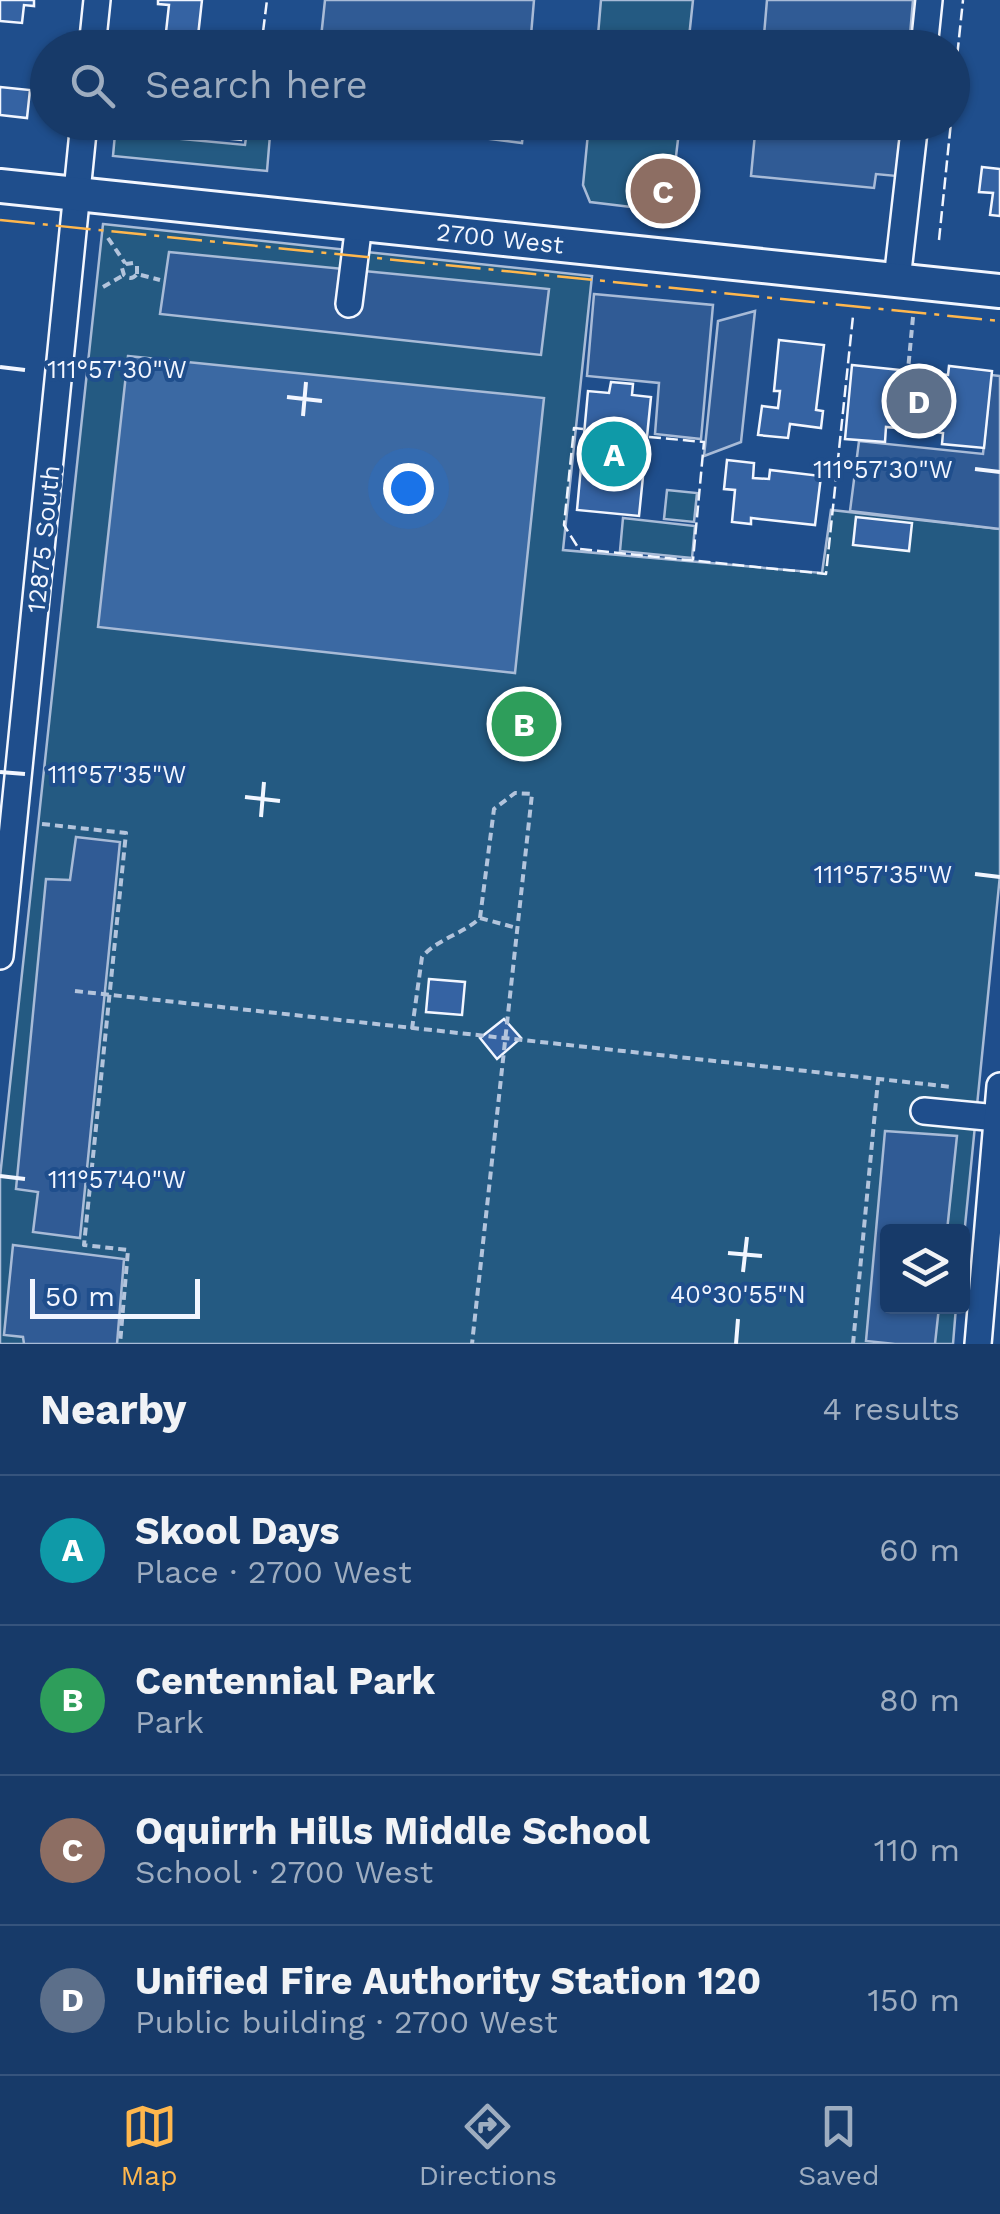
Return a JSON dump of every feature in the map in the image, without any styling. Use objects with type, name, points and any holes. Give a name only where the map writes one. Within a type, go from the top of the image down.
[{"type":"main road","name":"2700 West","points":[[0,186],[1000,290]]},
{"type":"street","points":[[94,30],[97,0]]},
{"type":"street","points":[[926,30],[929,0]]},
{"type":"street","name":"12875 South","points":[[0,956],[9,782],[82,140]]},
{"type":"street","points":[[897,280],[913,140]]},
{"type":"street","points":[[349,304],[359,224]]},
{"type":"street","points":[[924,1111],[999,1101],[978,1344]]},
{"type":"path","points":[[108,238],[126,264]]},
{"type":"path","points":[[137,274],[135,264],[122,268],[130,278],[137,274],[160,280]]},
{"type":"path","points":[[102,287],[124,275]]},
{"type":"path","points":[[913,318],[908,370],[931,372]]},
{"type":"path","points":[[412,1029],[422,957],[429,948],[469,928],[480,918],[494,809],[515,793],[532,794],[472,1344]]},
{"type":"path","points":[[42,824],[126,833],[84,1245],[128,1250],[120,1344]]},
{"type":"path","points":[[480,918],[517,928]]},
{"type":"path","points":[[75,991],[953,1088]]},
{"type":"path","points":[[852,1344],[878,1080]]},
{"type":"shaded area","points":[[325,0],[534,0],[531,30],[322,30]]},
{"type":"shaded area","points":[[601,0],[693,0],[690,30],[598,30]]},
{"type":"shaded area","points":[[767,0],[913,0],[910,30],[764,30]]},
{"type":"shaded area","points":[[114,140],[245,145],[246,140],[270,140],[267,171],[113,156]]},
{"type":"shaded area","points":[[587,140],[678,140],[671,198],[664,211],[590,202],[583,185]]},
{"type":"shaded area","points":[[754,140],[899,140],[896,176],[876,174],[874,188],[751,176]]},
{"type":"shaded area","points":[[103,224],[592,276],[563,550],[822,573],[831,510],[1000,529],[1000,875],[965,1224],[880,1224],[880,1314],[955,1314],[953,1344],[0,1344],[0,1177]]},
{"type":"shaded area","points":[[169,252],[549,289],[541,355],[160,314]]},
{"type":"shaded area","points":[[594,294],[713,305],[701,439],[655,434],[659,383],[587,376]]},
{"type":"shaded area","points":[[755,311],[741,442],[704,456],[718,321]]},
{"type":"shaded area","points":[[128,356],[544,398],[515,673],[98,627]]},
{"type":"shaded area","points":[[991,375],[1000,376],[1000,529],[850,511],[859,441],[983,454]]},
{"type":"shaded area","points":[[667,490],[697,493],[694,522],[664,519]]},
{"type":"shaded area","points":[[623,518],[695,526],[692,558],[620,551]]},
{"type":"shaded area","points":[[76,837],[120,842],[80,1238],[33,1232],[38,1192],[16,1189],[46,879],[70,880]]},
{"type":"shaded area","points":[[885,1131],[957,1136],[948,1224],[880,1224],[880,1314],[938,1314],[935,1344],[866,1341]]},
{"type":"shaded area","points":[[13,1245],[124,1259],[117,1344],[24,1344],[23,1337],[4,1335]]},
{"type":"building","points":[[0,0],[34,0],[34,6],[24,5],[22,23],[0,21]]},
{"type":"building","points":[[158,0],[202,0],[199,30],[166,30],[169,5],[158,4]]},
{"type":"building","points":[[0,87],[30,90],[27,118],[0,115]]},
{"type":"building","points":[[982,167],[1000,169],[1000,216],[990,215],[993,193],[979,192]]},
{"type":"building","points":[[779,340],[824,345],[816,410],[823,411],[821,428],[790,424],[788,438],[758,435],[762,406],[778,408],[780,391],[774,391]]},
{"type":"building","points":[[852,365],[948,375],[949,366],[992,371],[984,448],[942,444],[943,433],[886,427],[885,442],[845,439]]},
{"type":"building","points":[[611,382],[633,384],[632,395],[651,397],[639,516],[577,510],[588,391],[609,393]]},
{"type":"building","points":[[727,460],[754,463],[753,478],[769,479],[770,470],[821,476],[815,525],[751,518],[751,524],[732,522],[735,490],[724,489]]},
{"type":"building","points":[[856,517],[912,523],[909,551],[853,545]]},
{"type":"building","points":[[429,979],[465,982],[462,1015],[426,1012]]},
{"type":"building","points":[[504,1019],[521,1038],[497,1059],[480,1038]]},
{"type":"fence","points":[[263,30],[267,0]]},
{"type":"fence","points":[[960,30],[963,0]]},
{"type":"fence","points":[[939,240],[949,140]]},
{"type":"fence","points":[[583,429],[574,428],[564,525],[579,549],[826,574],[853,316]]},
{"type":"fence","points":[[649,437],[704,442],[693,560]]},
{"type":"power","points":[[0,220],[1000,321]]},
{"type":"place","name":"Oquirrh Hills Middle School","points":[[663,191]]},
{"type":"place","name":"Unified Fire Authority Station 120","points":[[919,401]]},
{"type":"place","name":"Skool Days","points":[[614,454]]},
{"type":"place","name":"Centennial Park","points":[[524,724]]}]
